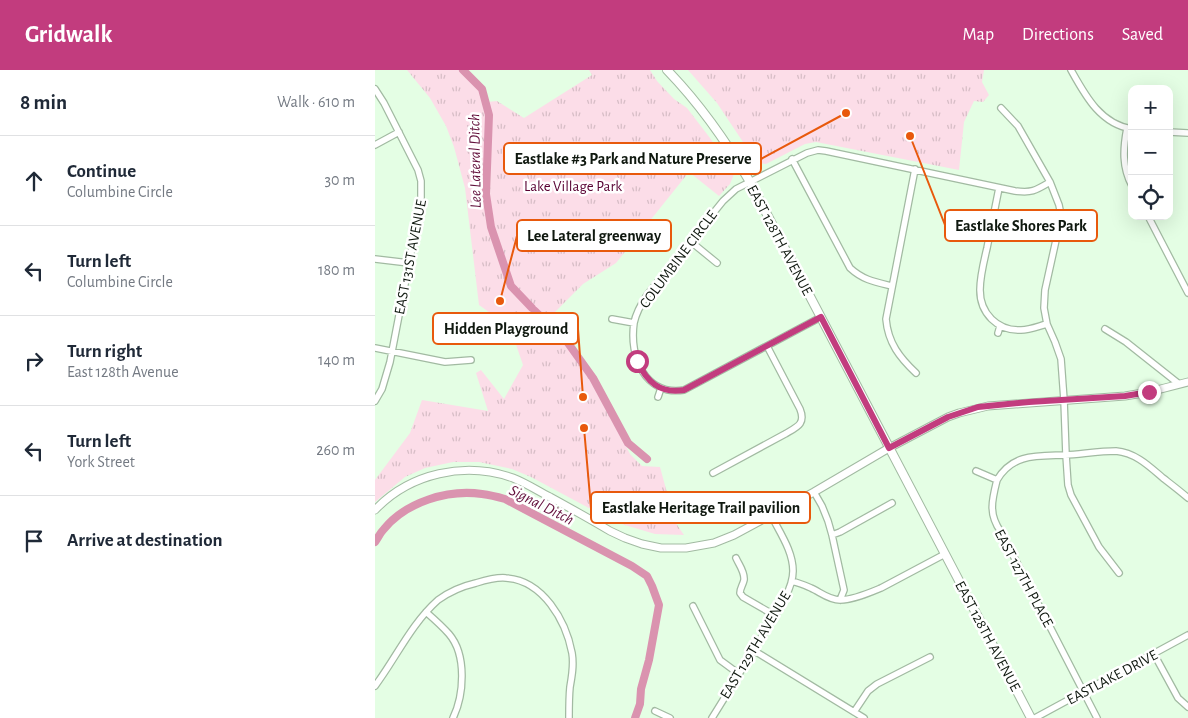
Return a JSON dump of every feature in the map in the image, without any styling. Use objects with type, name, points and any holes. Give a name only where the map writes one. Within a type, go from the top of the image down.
[{"type":"main road","name":"EAST 128TH AVENUE","points":[[667,70],[711,121],[727,143],[750,182],[1031,718]]},
{"type":"street","points":[[1071,70],[1092,106],[1109,120],[1128,127]]},
{"type":"street","name":"EAST 131ST AVENUE","points":[[375,90],[384,103],[419,170],[422,191],[387,376],[375,401]]},
{"type":"street","points":[[1001,108],[1018,126],[1050,182],[1059,205],[1061,215],[1045,290],[1044,308],[1047,324],[1060,354],[1068,485],[1071,495],[1099,547],[1119,573]]},
{"type":"street","points":[[1128,177],[1123,160],[1125,141],[1129,130]]},
{"type":"street","points":[[375,145],[399,132]]},
{"type":"street","points":[[1173,132],[1188,134]]},
{"type":"street","name":"COLUMBINE CIRCLE","points":[[661,388],[649,380],[637,361],[634,345],[637,311],[647,295],[690,241],[723,201],[736,189],[792,160],[818,150],[1027,193],[1037,190],[1050,182]]},
{"type":"street","points":[[792,160],[850,268],[859,276],[892,286]]},
{"type":"street","points":[[915,169],[886,320],[889,335],[903,361],[916,373]]},
{"type":"street","points":[[999,188],[980,284],[981,300],[985,311],[1000,326],[1023,330],[1047,324]]},
{"type":"street","points":[[1150,220],[1188,293]]},
{"type":"street","points":[[690,241],[717,263]]},
{"type":"street","points":[[375,259],[409,263]]},
{"type":"street","points":[[658,397],[661,388],[684,390],[821,317]]},
{"type":"street","name":"COLUMBINE CIRCLE","points":[[611,319],[635,323]]},
{"type":"street","points":[[998,333],[1000,326]]},
{"type":"street","points":[[1105,329],[1126,342],[1179,384]]},
{"type":"street","points":[[713,473],[801,423],[803,418],[800,408],[767,346]]},
{"type":"street","points":[[375,348],[445,362],[471,360]]},
{"type":"street","points":[[375,510],[393,494],[415,481],[446,472],[463,470],[482,471],[515,479],[619,535],[642,544],[661,548],[701,546],[734,535],[948,417],[988,406],[1125,396],[1188,382]]},
{"type":"street","points":[[803,418],[809,420]]},
{"type":"street","points":[[976,471],[997,480],[1002,472],[1011,464],[1027,457],[1109,451],[1136,457],[1188,498]]},
{"type":"street","name":"EAST 127TH PLACE","points":[[997,480],[992,499],[996,525],[1097,718]]},
{"type":"street","points":[[814,492],[829,521],[844,590],[840,600]]},
{"type":"street","points":[[832,535],[891,504]]},
{"type":"street","name":"EAST 129TH AVENUE","points":[[712,718],[788,592],[792,581],[791,555],[771,515]]},
{"type":"street","points":[[792,581],[840,600],[881,588],[945,554]]},
{"type":"street","points":[[736,558],[744,573],[740,593],[743,597],[774,615]]},
{"type":"street","points":[[375,686],[414,628],[426,612],[440,599],[472,584],[490,579],[507,578],[521,582],[545,596],[555,609],[567,634],[573,654],[569,718]]},
{"type":"street","points":[[693,606],[721,660],[739,674]]},
{"type":"street","points":[[426,612],[449,634],[456,646],[462,674],[462,687],[460,701],[453,718]]},
{"type":"street","name":"EASTLAKE DRIVE","points":[[1035,718],[1188,635]]},
{"type":"street","points":[[753,650],[864,718]]},
{"type":"street","points":[[1154,654],[1178,698],[1188,707]]},
{"type":"street","points":[[854,712],[868,692],[877,684],[930,657]]},
{"type":"street","points":[[655,711],[670,718]]},
{"type":"green space","points":[[407,70],[459,70],[479,89],[487,115],[484,180],[486,220],[507,285],[563,342],[593,382],[630,454],[642,466],[660,467],[675,522],[684,535],[655,534],[615,522],[531,477],[512,469],[479,462],[453,462],[425,468],[405,477],[375,502],[375,480],[410,433],[422,400],[488,411],[476,373],[481,370],[504,399],[523,365],[510,327],[479,305],[465,188],[454,147],[446,126],[430,98]]},
{"type":"green space","name":"Lake Village Park","points":[[589,70],[650,70],[657,81],[674,99],[687,108],[734,174],[730,184],[719,196],[689,172],[616,263],[583,284],[548,319],[511,285],[494,229],[490,197],[491,119],[487,102],[497,101],[524,118],[592,75]]},
{"type":"green space","points":[[688,70],[984,70],[982,82],[989,95],[983,102],[974,101],[964,122],[959,170],[816,142],[805,144],[766,164],[757,163],[717,103]]},
{"type":"waterway","name":"Lee Lateral Ditch","points":[[463,70],[482,89],[489,115],[486,194],[491,227],[511,286],[532,308]]},
{"type":"waterway","name":"Lee Lateral Ditch","points":[[535,311],[568,343],[593,378],[628,443],[647,459]]},
{"type":"waterway","name":"Signal Ditch","points":[[375,542],[393,520],[404,511],[416,505],[442,496],[469,493],[482,494],[505,499],[632,566],[647,576],[659,605],[649,660],[641,689],[640,704],[635,718]]},
{"type":"place","name":"Eastlake #3 Park and Nature Preserve","points":[[846,113]]},
{"type":"place","name":"Eastlake Shores Park","points":[[910,136]]},
{"type":"place","name":"Lee Lateral greenway","points":[[500,301]]},
{"type":"place","name":"Hidden Playground","points":[[583,397]]},
{"type":"place","name":"Eastlake Heritage Trail pavilion","points":[[584,428]]},
{"type":"route","points":[[637,361],[645,375],[658,387],[677,391],[684,390],[821,317],[889,448],[948,417],[978,407],[1125,396],[1149,392]]}]
